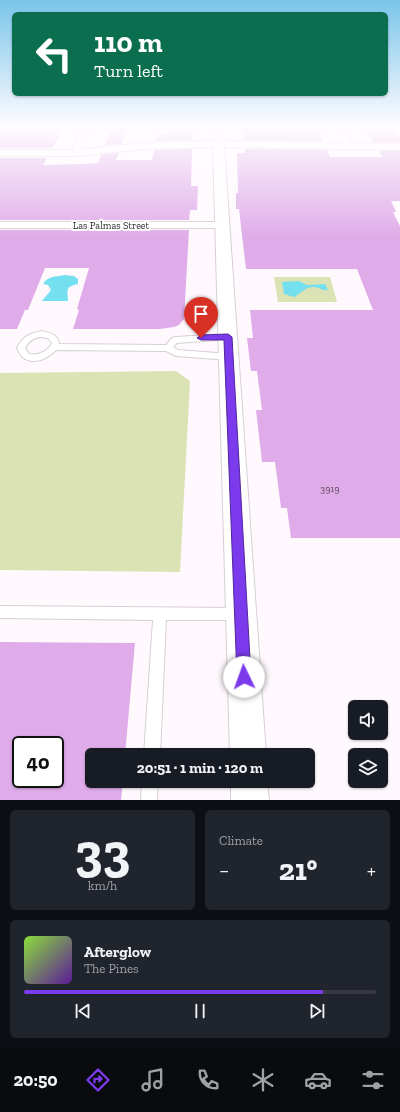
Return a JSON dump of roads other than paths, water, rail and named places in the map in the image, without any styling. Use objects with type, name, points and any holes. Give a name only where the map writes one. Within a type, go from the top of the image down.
[{"type":"street","points":[[219,163],[248,748]]},
{"type":"street","name":"Las Palmas Street","points":[[0,225],[223,226]]},
{"type":"street","points":[[249,788],[250,800]]},
{"type":"lane","points":[[168,348],[175,340],[201,338],[229,347]]},
{"type":"lane","points":[[55,347],[168,348],[176,353],[229,347]]},
{"type":"lane","points":[[0,612],[241,614]]},
{"type":"lane","points":[[152,748],[160,614]]},
{"type":"lane","points":[[149,800],[150,788]]},
{"type":"water","points":[[64,275],[74,276],[78,279],[78,284],[69,288],[67,292],[68,301],[42,301],[51,290],[48,285],[43,284],[45,281],[52,277]]},
{"type":"water","points":[[299,281],[307,285],[325,284],[328,290],[312,287],[294,297],[284,294],[282,282]]}]
